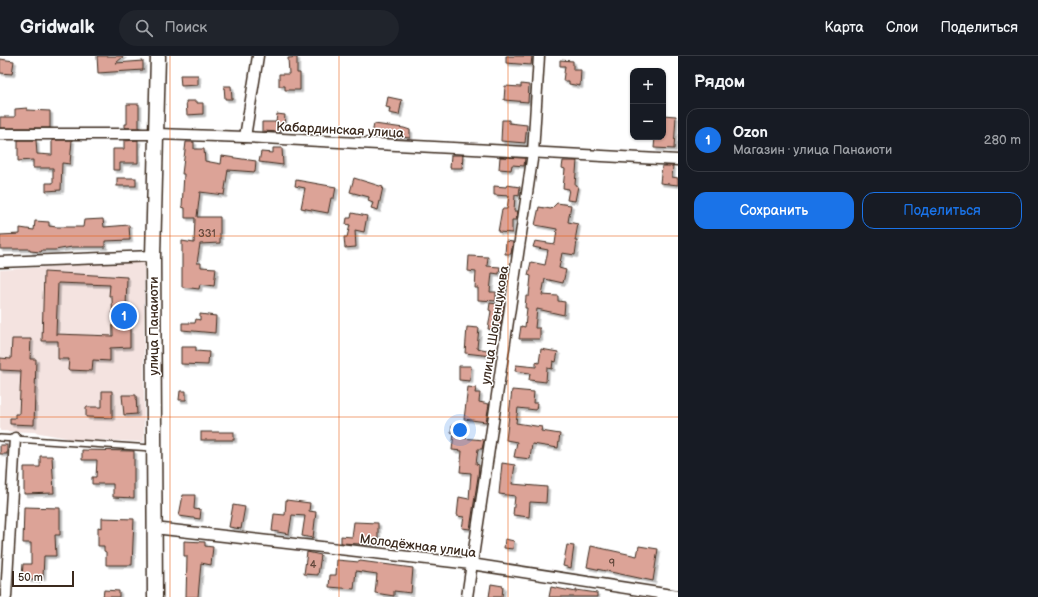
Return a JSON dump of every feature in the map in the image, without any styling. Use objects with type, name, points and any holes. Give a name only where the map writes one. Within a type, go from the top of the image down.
[{"type":"street","name":"улица Панаиоти","points":[[155,597],[153,256],[158,56]]},
{"type":"street","points":[[245,137],[258,56]]},
{"type":"street","name":"улица Шогенцукова","points":[[467,597],[533,153],[538,56]]},
{"type":"street","name":"Кабардинская улица","points":[[0,134],[157,134],[245,137],[678,160]]},
{"type":"street","points":[[0,262],[153,256]]},
{"type":"street","points":[[6,597],[14,438]]},
{"type":"street","name":"Молодёжная улица","points":[[154,528],[471,564],[678,596]]},
{"type":"lane","points":[[0,438],[153,448]]},
{"type":"shaded area","points":[[144,261],[144,442],[73,439],[34,432],[0,431],[0,270]]},
{"type":"building","points":[[97,56],[124,56],[116,63],[143,61],[143,70],[98,73]]},
{"type":"building","points":[[506,56],[532,56],[531,65],[506,63]]},
{"type":"building","points":[[297,57],[297,73],[300,73],[300,90],[285,90],[285,86],[279,86],[279,74],[289,74],[288,58]]},
{"type":"building","points":[[0,59],[14,61],[12,74],[0,73]]},
{"type":"building","points":[[560,60],[573,61],[573,70],[581,70],[580,86],[569,84],[569,81],[563,81],[565,66],[560,66]]},
{"type":"building","points":[[180,75],[198,75],[198,85],[181,86]]},
{"type":"building","points":[[521,84],[529,85],[528,102],[504,100],[505,86],[521,87]]},
{"type":"building","points":[[224,86],[231,86],[232,99],[225,99]]},
{"type":"building","points":[[388,97],[402,100],[399,115],[389,113],[390,108],[386,107]]},
{"type":"building","points":[[186,101],[197,101],[197,103],[203,103],[203,114],[187,115]]},
{"type":"building","points":[[127,104],[139,104],[139,128],[125,128],[125,124],[127,124]]},
{"type":"building","points":[[27,108],[27,110],[50,111],[50,128],[0,128],[0,117],[15,117],[15,109]]},
{"type":"building","points":[[277,114],[285,115],[284,127],[280,127],[280,132],[262,131],[262,122],[276,122]]},
{"type":"building","points":[[666,115],[676,116],[674,149],[654,148],[655,140],[666,140]]},
{"type":"building","points":[[502,120],[509,120],[509,123],[527,125],[525,143],[501,141]]},
{"type":"building","points":[[374,124],[410,130],[410,138],[372,134]]},
{"type":"building","points":[[18,140],[36,140],[37,154],[52,155],[52,140],[72,140],[70,164],[62,163],[61,190],[46,191],[46,183],[53,183],[53,168],[33,168],[33,160],[18,161]]},
{"type":"building","points":[[138,140],[138,163],[120,163],[120,170],[113,170],[113,149],[124,149],[124,141]]},
{"type":"building","points":[[186,142],[194,142],[194,149],[204,149],[205,161],[221,164],[222,156],[256,161],[255,172],[228,170],[224,195],[200,192],[197,217],[220,217],[220,243],[200,244],[197,263],[201,263],[201,267],[216,268],[214,286],[200,284],[199,289],[182,287],[182,241],[194,243],[195,218],[185,218],[185,208],[182,207],[184,174],[182,174]]},
{"type":"building","points":[[273,148],[282,148],[283,165],[259,162],[261,152],[273,153]]},
{"type":"building","points":[[451,155],[463,155],[462,168],[450,168]]},
{"type":"building","points":[[500,157],[525,158],[524,166],[512,165],[511,170],[499,169]]},
{"type":"building","points":[[563,161],[577,161],[575,185],[578,186],[575,201],[567,200],[569,189],[563,188],[565,169],[562,168]]},
{"type":"building","points":[[662,166],[673,166],[672,177],[678,178],[678,185],[660,183]]},
{"type":"building","points":[[117,178],[136,178],[136,186],[117,186]]},
{"type":"building","points":[[354,178],[383,187],[378,210],[371,208],[373,203],[368,201],[369,197],[350,192]]},
{"type":"building","points":[[296,180],[336,187],[334,198],[331,198],[328,213],[301,208],[305,188],[295,186]]},
{"type":"building","points":[[507,185],[520,187],[519,196],[515,195],[514,211],[518,211],[516,220],[512,220],[512,233],[498,232],[502,209],[507,209],[509,196],[494,195],[494,186],[506,187]]},
{"type":"building","points":[[557,203],[571,205],[568,222],[578,224],[575,241],[577,241],[575,255],[562,253],[559,268],[566,270],[563,283],[545,279],[542,295],[558,296],[558,301],[565,302],[564,315],[537,309],[535,328],[540,328],[540,339],[519,339],[521,326],[525,327],[527,308],[525,308],[526,296],[529,296],[531,276],[528,275],[531,262],[545,265],[548,250],[533,247],[535,241],[555,244],[557,229],[535,225],[539,207],[551,209]]},
{"type":"building","points":[[352,213],[367,216],[364,232],[355,230],[356,247],[345,248],[344,237],[347,237],[350,225],[346,224],[347,218],[351,218]]},
{"type":"building","points":[[103,219],[104,227],[129,225],[130,240],[105,241],[105,247],[72,247],[55,250],[42,250],[41,252],[30,251],[30,249],[0,249],[0,235],[20,234],[20,228],[34,230],[35,221],[49,222],[49,226],[57,227],[83,227],[84,220]]},
{"type":"building","points":[[506,241],[513,242],[511,254],[505,254]]},
{"type":"building","points":[[469,256],[488,257],[487,266],[500,267],[499,274],[492,273],[490,292],[496,292],[496,301],[478,300],[478,288],[475,288],[476,272],[468,271]]},
{"type":"building","points":[[44,272],[127,277],[126,308],[130,308],[130,347],[110,348],[110,361],[93,360],[92,371],[68,370],[69,359],[58,359],[58,341],[42,341]],"holes":[[[58,283],[110,285],[109,296],[112,296],[113,336],[56,334]]]},
{"type":"building","points":[[490,303],[504,305],[499,331],[488,329],[491,311],[489,310]]},
{"type":"building","points":[[200,314],[216,316],[215,333],[182,330],[182,323],[195,323],[196,319],[200,320]]},
{"type":"building","points":[[467,327],[479,328],[477,348],[492,351],[491,356],[465,353]]},
{"type":"building","points":[[12,339],[31,339],[30,359],[36,359],[34,425],[10,424],[10,418],[15,418],[15,414],[19,414],[21,371],[0,370],[0,358],[11,359]]},
{"type":"building","points":[[181,347],[196,347],[196,351],[209,352],[208,365],[181,364]]},
{"type":"building","points":[[541,349],[558,352],[556,362],[553,361],[552,369],[547,368],[546,382],[529,380],[530,373],[515,371],[516,365],[536,367],[536,362],[539,363]]},
{"type":"building","points":[[459,366],[471,366],[470,381],[459,380]]},
{"type":"building","points":[[468,387],[476,388],[475,393],[480,393],[479,402],[489,404],[486,422],[464,419]]},
{"type":"building","points":[[512,390],[534,392],[533,403],[537,403],[536,410],[518,408],[516,423],[542,427],[541,431],[560,434],[558,448],[532,444],[530,459],[514,457],[517,442],[506,440]]},
{"type":"building","points":[[102,391],[112,391],[112,418],[86,417],[86,407],[102,407]]},
{"type":"building","points":[[180,391],[186,391],[186,400],[179,400]]},
{"type":"building","points":[[122,395],[136,395],[137,414],[124,415]]},
{"type":"building","points":[[452,425],[463,426],[462,438],[484,440],[482,449],[478,449],[476,464],[479,465],[478,477],[470,529],[462,528],[464,517],[457,516],[459,497],[469,499],[471,473],[460,472],[462,451],[452,450],[454,433],[451,432]]},
{"type":"building","points":[[201,432],[234,432],[234,440],[201,440]]},
{"type":"building","points":[[0,445],[7,445],[7,454],[0,454]]},
{"type":"building","points":[[82,450],[134,451],[134,498],[113,497],[113,484],[92,484],[92,477],[96,477],[97,460],[82,460]]},
{"type":"building","points":[[40,456],[52,456],[54,493],[24,494],[24,467],[40,467]]},
{"type":"building","points":[[502,463],[515,465],[512,484],[547,487],[546,503],[530,502],[529,517],[513,515],[515,496],[499,494]]},
{"type":"building","points":[[183,495],[195,495],[194,509],[201,510],[200,519],[179,516]]},
{"type":"building","points":[[286,500],[310,503],[309,511],[316,512],[313,538],[302,536],[305,516],[292,515],[289,534],[272,531],[274,514],[285,515]]},
{"type":"building","points":[[233,505],[245,507],[241,529],[229,527]]},
{"type":"building","points":[[24,507],[60,508],[60,535],[55,535],[56,556],[44,556],[43,578],[38,578],[38,580],[28,580],[28,578],[22,577],[23,564],[31,564],[31,543],[23,543]]},
{"type":"building","points":[[102,518],[134,519],[132,565],[106,565],[106,552],[104,551],[104,546],[98,546],[98,527],[102,528]]},
{"type":"building","points":[[354,522],[378,523],[378,545],[341,543],[341,536],[352,537]]},
{"type":"building","points":[[505,539],[514,541],[513,549],[504,548]]},
{"type":"building","points":[[184,541],[205,542],[205,546],[213,547],[211,565],[201,563],[198,597],[186,597],[187,556],[184,556]]},
{"type":"building","points":[[567,545],[574,546],[571,568],[563,566]]},
{"type":"building","points":[[591,546],[637,556],[639,546],[658,549],[653,581],[587,567]]},
{"type":"building","points":[[307,552],[321,555],[318,575],[304,574]]},
{"type":"building","points":[[337,560],[360,561],[413,568],[411,593],[394,591],[394,596],[375,593],[377,574],[356,571],[354,589],[329,587],[330,575],[336,575]]},
{"type":"building","points":[[491,584],[503,586],[502,597],[489,597]]},
{"type":"building","points":[[551,587],[576,592],[576,590],[597,593],[597,597],[549,597]]},
{"type":"building","points":[[104,590],[119,591],[119,597],[103,597]]},
{"type":"place","name":"Ozon","points":[[124,316]]}]
